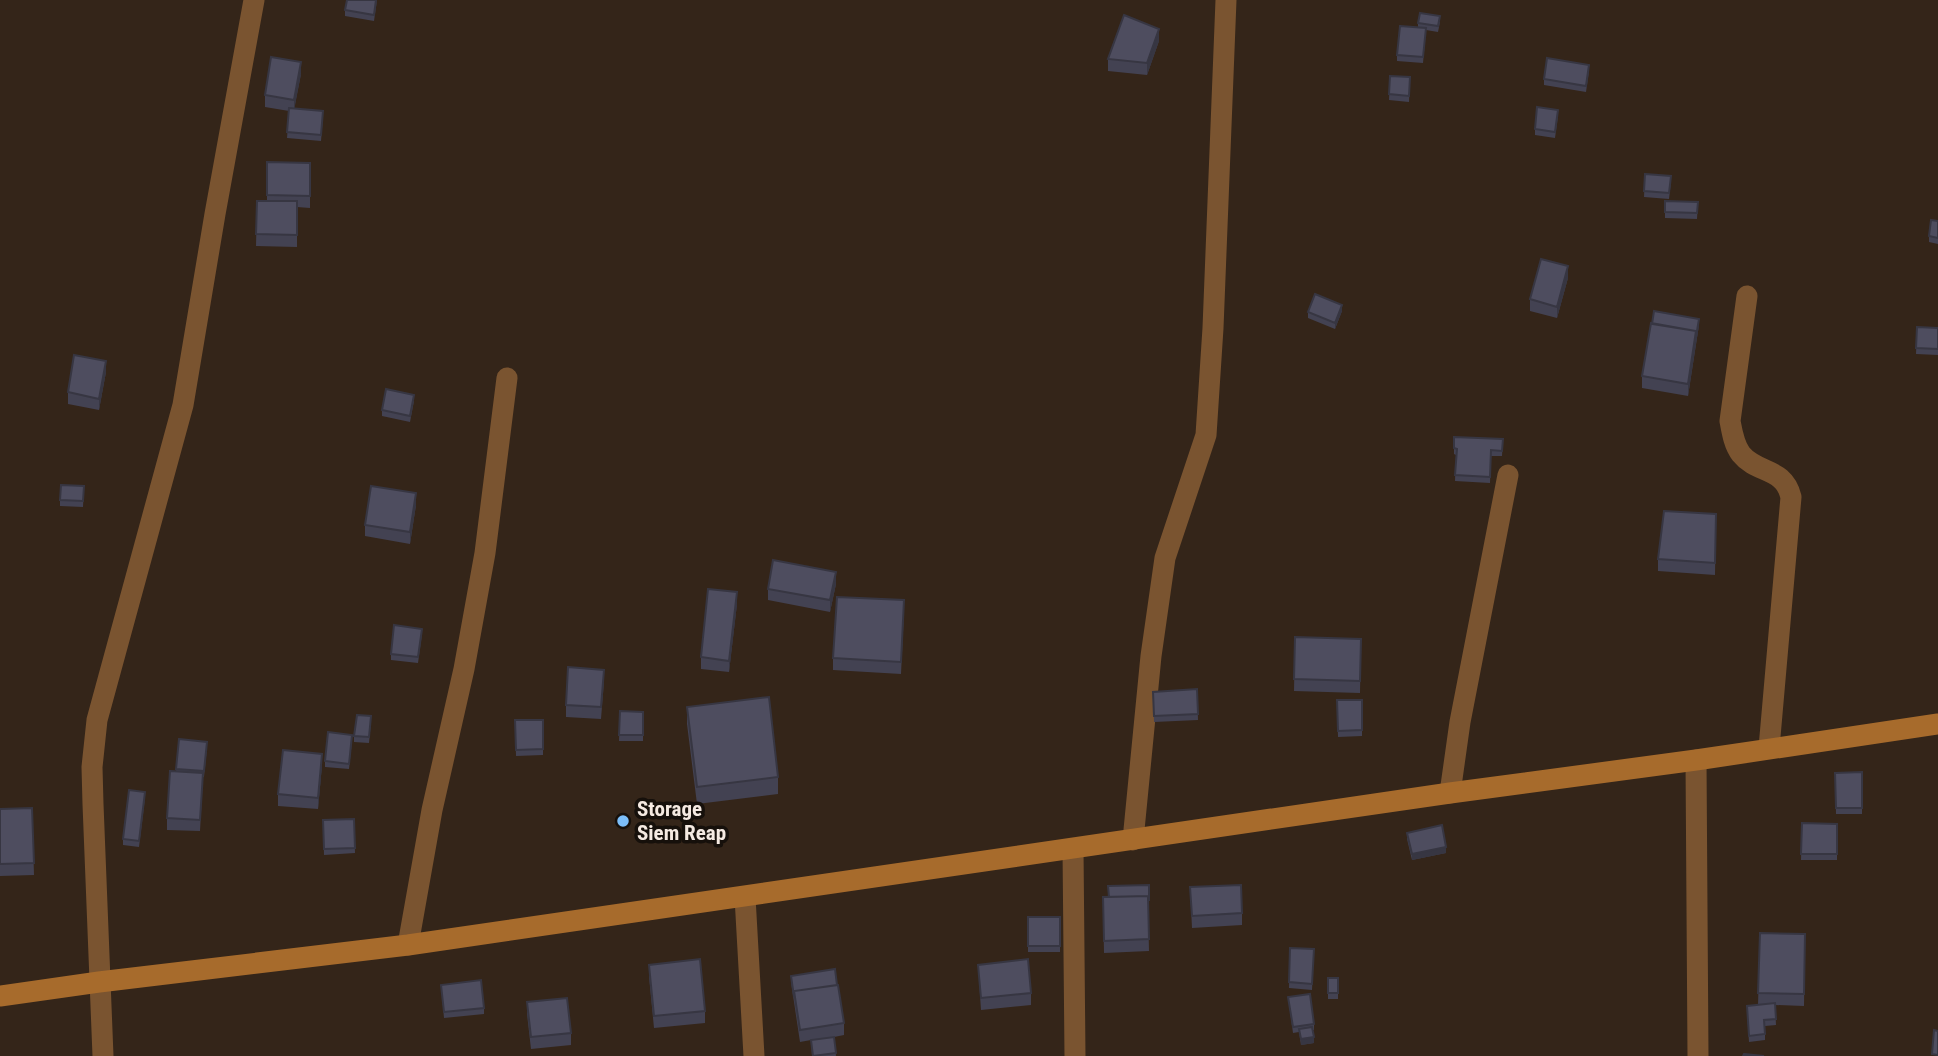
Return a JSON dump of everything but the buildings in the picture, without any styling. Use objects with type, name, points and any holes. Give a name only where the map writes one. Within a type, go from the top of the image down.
[{"type":"street","points":[[103,1056],[92,767],[97,720],[183,404],[254,0]]},
{"type":"street","points":[[1133,840],[1151,656],[1164,558],[1206,435],[1226,0]]},
{"type":"street","points":[[1747,296],[1730,421],[1734,440],[1741,454],[1752,463],[1781,478],[1789,487],[1791,498],[1769,748]]},
{"type":"street","points":[[408,945],[432,810],[464,669],[485,553],[507,378]]},
{"type":"street","points":[[1450,793],[1460,722],[1507,475]]},
{"type":"street","points":[[0,996],[408,945],[1938,724]]},
{"type":"street","points":[[1696,760],[1698,1056]]},
{"type":"street","points":[[1073,849],[1075,1056]]},
{"type":"street","points":[[745,897],[754,1056]]},
{"type":"place","name":"Storage Siem Reap","points":[[623,821]]}]
